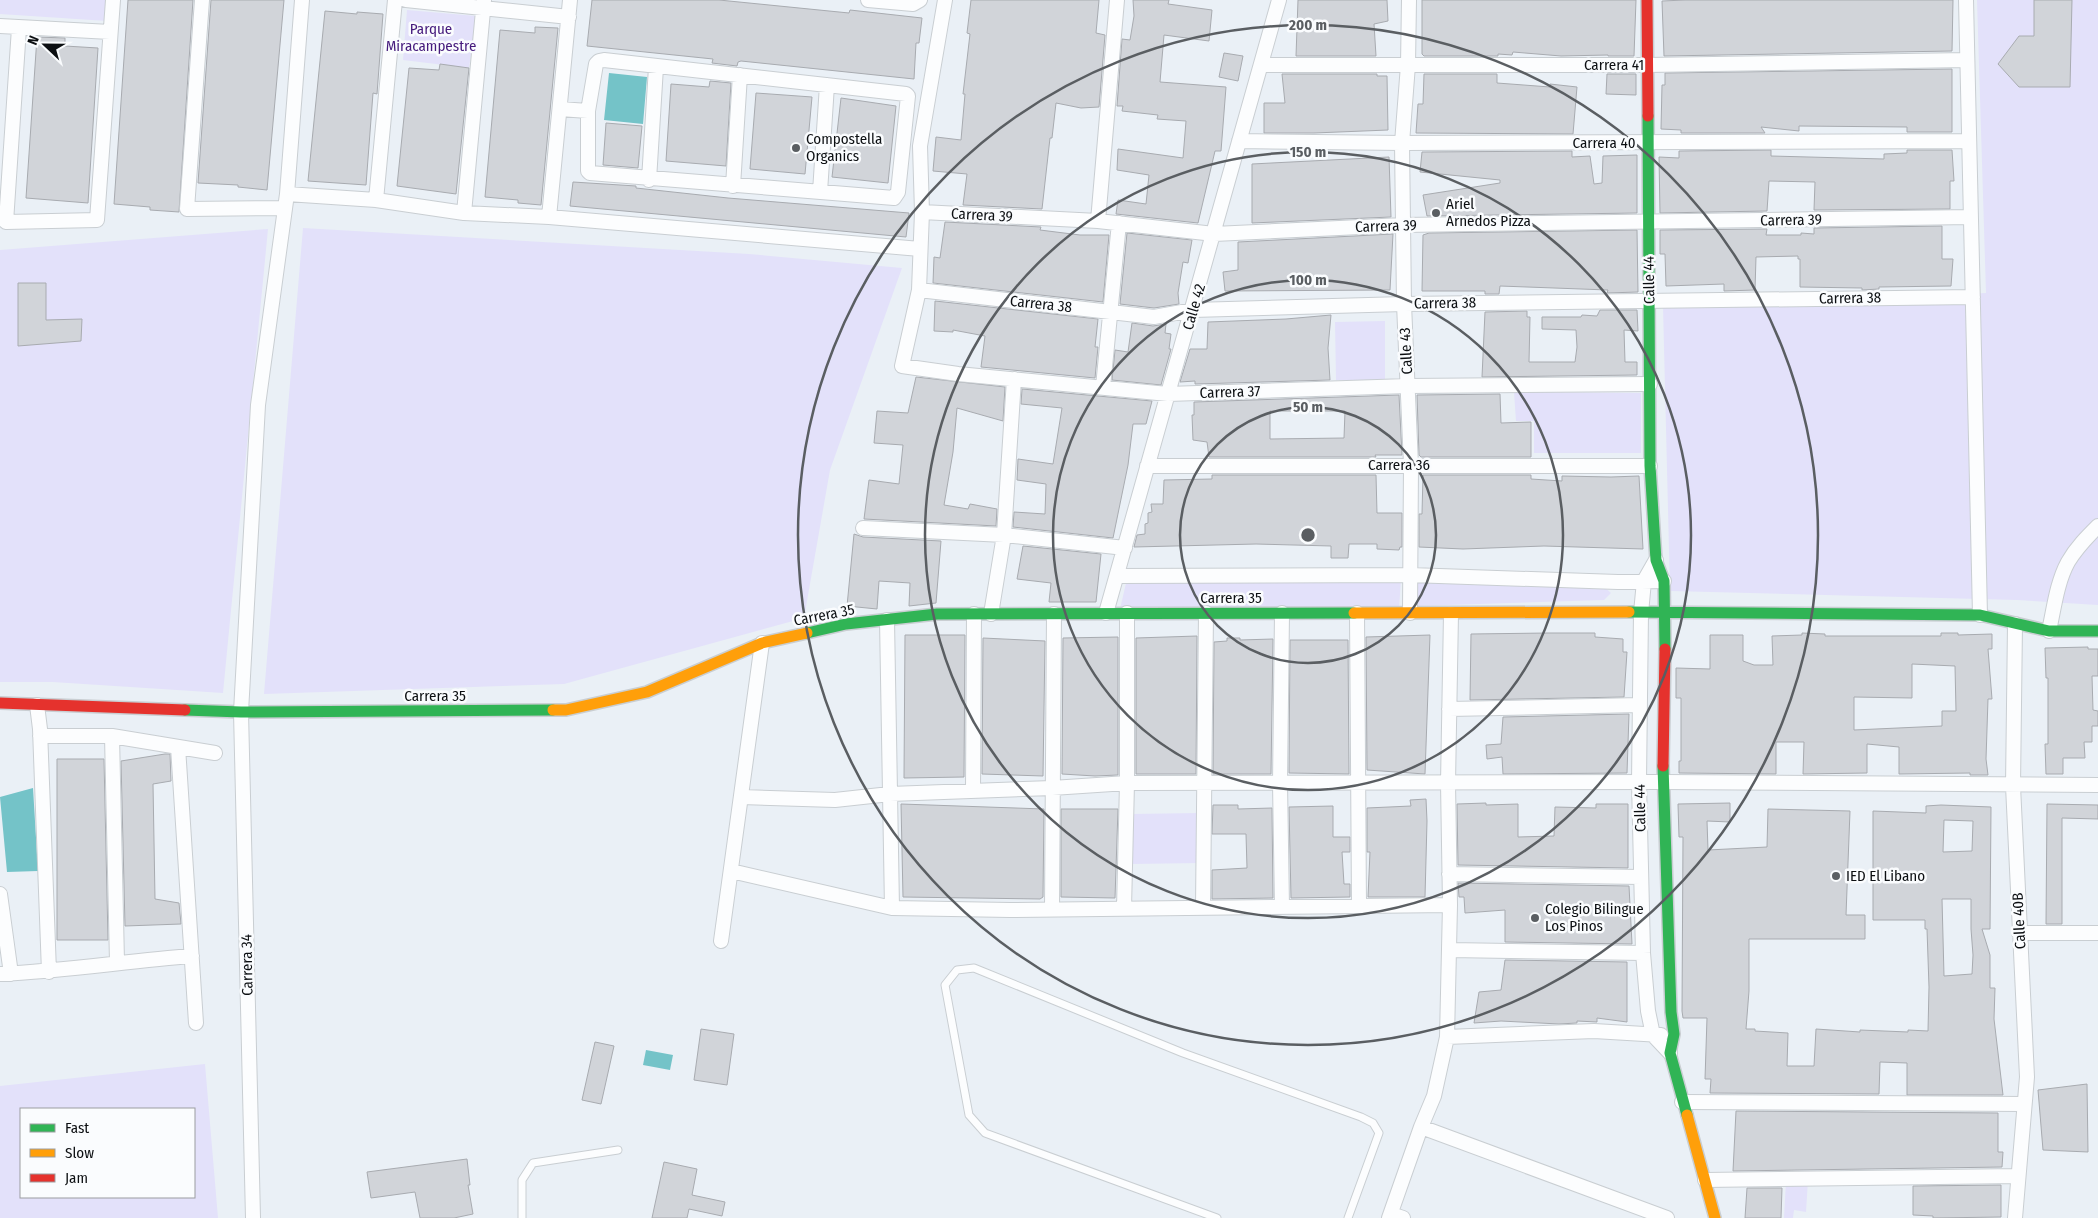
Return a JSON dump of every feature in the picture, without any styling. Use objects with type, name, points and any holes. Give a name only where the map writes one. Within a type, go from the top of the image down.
[{"type":"street","points":[[19,28],[6,222],[97,220],[113,0]]},
{"type":"street","points":[[202,0],[187,209],[286,201],[376,200],[464,213],[549,217],[920,249]]},
{"type":"street","name":"Carrera 34","points":[[253,1218],[241,712],[258,405],[286,201],[302,0]]},
{"type":"street","points":[[376,200],[395,0]]},
{"type":"street","points":[[406,0],[483,4],[569,16]]},
{"type":"street","points":[[549,217],[570,0]]},
{"type":"street","points":[[868,0],[913,4],[920,0]]},
{"type":"street","points":[[919,290],[922,212],[920,146],[945,0]]},
{"type":"street","points":[[1098,221],[1117,0]]},
{"type":"street","name":"Calle 42","points":[[1106,613],[1279,0]]},
{"type":"street","name":"Calle 43","points":[[1409,0],[1408,65],[1402,143],[1404,304],[1411,465],[1410,613]]},
{"type":"street","name":"Calle 44","points":[[1647,0],[1650,466],[1656,560],[1664,581],[1666,612],[1663,782],[1671,1012],[1674,1034],[1670,1053],[1715,1218]]},
{"type":"street","points":[[1966,0],[1980,615]]},
{"type":"street","points":[[464,213],[483,4]]},
{"type":"street","points":[[0,26],[110,32]]},
{"type":"street","name":"Carrera 41","points":[[1261,64],[1647,64],[1967,60]]},
{"type":"street","points":[[599,61],[740,75],[906,94],[908,96],[897,195],[894,198],[649,180],[593,174],[588,171],[588,111],[596,64],[599,61]]},
{"type":"street","points":[[649,180],[656,67]]},
{"type":"street","points":[[733,186],[740,75]]},
{"type":"street","points":[[820,192],[827,85]]},
{"type":"street","points":[[560,109],[588,111]]},
{"type":"street","name":"Carrera 40","points":[[1239,141],[1402,143],[1969,141]]},
{"type":"street","name":"Carrera 39","points":[[922,212],[1098,221],[1214,234],[1404,225],[1971,217]]},
{"type":"street","points":[[1103,387],[1118,223]]},
{"type":"street","name":"Carrera 38","points":[[919,290],[1154,317],[1193,310],[1404,304],[1973,297]]},
{"type":"street","name":"Carrera 37","points":[[919,290],[902,366],[958,374],[1168,394],[1408,386],[1650,384]]},
{"type":"street","points":[[992,614],[1004,535],[1014,379]]},
{"type":"street","name":"Carrera 36","points":[[1147,466],[1650,466]]},
{"type":"street","points":[[2049,631],[2067,563],[2079,545],[2098,526]]},
{"type":"street","points":[[863,528],[1004,535],[1124,548]]},
{"type":"street","name":"Calle 44","points":[[1656,560],[1644,581],[1642,613],[1639,782],[1643,953],[1648,1011],[1653,1035],[1670,1053]]},
{"type":"street","points":[[1117,576],[1410,575],[1618,582],[1664,581]]},
{"type":"street","name":"Carrera 35","points":[[0,703],[241,712],[566,710],[647,692],[762,643],[846,624],[937,614],[1666,612],[1980,615],[2049,631],[2098,631]]},
{"type":"street","points":[[1124,908],[1127,783],[1127,613]]},
{"type":"street","points":[[1203,907],[1206,613]]},
{"type":"street","points":[[1282,613],[1280,783],[1282,907]]},
{"type":"street","points":[[1357,613],[1358,906]]},
{"type":"street","points":[[973,791],[974,614]]},
{"type":"street","points":[[1052,909],[1054,614]]},
{"type":"street","points":[[1394,1217],[1421,1127],[1434,1096],[1447,1037],[1450,950],[1448,782],[1452,614]]},
{"type":"street","points":[[887,620],[892,908]]},
{"type":"street","name":"Calle 40B","points":[[2014,1218],[2027,1077],[2013,786],[2015,624]]},
{"type":"street","points":[[721,941],[762,643]]},
{"type":"street","points":[[37,705],[40,736],[49,972]]},
{"type":"street","points":[[1449,709],[1640,705]]},
{"type":"street","points":[[40,736],[112,736],[215,754]]},
{"type":"street","points":[[112,736],[118,962]]},
{"type":"street","points":[[178,747],[196,1023]]},
{"type":"street","points":[[741,797],[835,800],[890,794],[1052,788],[1127,783],[1663,782],[2013,786],[2098,785]]},
{"type":"street","points":[[731,871],[892,908],[1052,909],[1450,905]]},
{"type":"street","points":[[1450,874],[1641,877]]},
{"type":"street","points":[[0,894],[5,974],[49,972],[118,962],[192,956]]},
{"type":"street","points":[[2019,933],[2098,933]]},
{"type":"street","points":[[1450,950],[1643,953]]},
{"type":"street","points":[[1447,1037],[1594,1031],[1653,1035],[1674,1034]]},
{"type":"street","points":[[1682,1102],[2024,1104]]},
{"type":"street","points":[[1421,1127],[1667,1218]]},
{"type":"street","points":[[1705,1180],[2018,1176]]},
{"type":"lane","points":[[1217,1218],[1025,1146],[985,1133],[969,1115],[945,985],[957,970],[974,968],[1183,1053],[1373,1123],[1379,1133],[1348,1218]]},
{"type":"lane","points":[[522,1218],[522,1180],[533,1163],[618,1150]]},
{"type":"green space","points":[[0,0],[109,0],[107,21],[0,14]]},
{"type":"green space","points":[[1977,0],[2098,0],[2098,605],[2017,600],[1670,591],[1663,306],[1986,293]]},
{"type":"green space","name":"Parque Miracampestre","points":[[407,10],[476,16],[469,68],[403,60]]},
{"type":"green space","points":[[303,228],[749,254],[902,268],[830,470],[804,618],[564,684],[264,694]]},
{"type":"green space","points":[[268,229],[223,693],[53,682],[0,682],[0,250]]},
{"type":"green space","points":[[1385,321],[1385,380],[1336,380],[1335,322]]},
{"type":"green space","points":[[1514,392],[1641,393],[1641,453],[1534,453],[1534,421],[1516,421]]},
{"type":"green space","points":[[1401,578],[1399,609],[1120,609],[1127,579]]},
{"type":"green space","points":[[1416,579],[1602,585],[1611,593],[1604,600],[1415,606]]},
{"type":"green space","points":[[1200,813],[1201,863],[1132,864],[1131,814]]},
{"type":"green space","points":[[205,1064],[218,1218],[0,1218],[0,1086]]},
{"type":"green space","points":[[1808,1180],[1806,1212],[1794,1210],[1793,1218],[1784,1218],[1786,1181]]},
{"type":"water","points":[[609,73],[647,77],[643,124],[604,120]]},
{"type":"water","points":[[33,788],[38,871],[7,872],[0,797]]},
{"type":"water","points":[[646,1050],[673,1055],[670,1070],[643,1065]]},
{"type":"building","points":[[128,0],[193,0],[179,212],[150,210],[150,207],[114,204]]},
{"type":"building","points":[[211,0],[284,0],[267,190],[238,187],[238,185],[198,183]]},
{"type":"building","points":[[592,0],[719,0],[849,13],[850,10],[922,18],[919,43],[916,43],[914,79],[741,61],[738,62],[737,66],[712,63],[713,59],[587,46]]},
{"type":"building","points":[[971,0],[1099,0],[1096,33],[1105,35],[1099,107],[1081,108],[1056,103],[1042,209],[963,205],[967,174],[933,171],[936,137],[961,140],[965,94],[963,94],[970,34],[967,33]]},
{"type":"building","points":[[1133,0],[1169,0],[1168,4],[1212,10],[1209,41],[1164,35],[1160,82],[1226,87],[1221,151],[1215,151],[1198,223],[1116,214],[1118,200],[1146,204],[1149,175],[1117,170],[1118,149],[1183,158],[1186,121],[1157,119],[1158,115],[1122,111],[1123,106],[1117,106],[1122,39],[1130,40],[1134,16]]},
{"type":"building","points":[[1298,0],[1387,0],[1388,21],[1374,24],[1376,56],[1296,56]]},
{"type":"building","points":[[1422,0],[1636,0],[1634,56],[1561,56],[1513,52],[1512,55],[1498,54],[1498,56],[1424,56],[1422,54]]},
{"type":"building","points":[[1953,0],[1952,51],[1664,56],[1662,1]]},
{"type":"building","points":[[2034,0],[2072,0],[2070,87],[2019,87],[1998,64],[2019,36],[2034,36]]},
{"type":"building","points":[[325,11],[383,14],[377,94],[373,93],[366,185],[308,181]]},
{"type":"building","points":[[535,27],[558,28],[541,205],[518,203],[518,200],[485,197],[500,30],[535,33]]},
{"type":"building","points":[[37,37],[65,38],[65,46],[98,48],[88,203],[26,198]]},
{"type":"building","points":[[1224,53],[1243,56],[1238,81],[1219,77]]},
{"type":"building","points":[[440,64],[469,68],[456,194],[397,186],[409,68],[439,70]]},
{"type":"building","points":[[1952,69],[1952,132],[1907,132],[1907,127],[1799,126],[1799,131],[1761,127],[1765,133],[1681,133],[1681,130],[1661,129],[1662,85],[1665,85],[1665,73]]},
{"type":"building","points":[[1282,74],[1377,74],[1377,76],[1387,76],[1388,130],[1264,133],[1264,103],[1285,103]]},
{"type":"building","points":[[1424,74],[1497,74],[1497,83],[1550,87],[1550,84],[1577,87],[1573,134],[1416,133],[1418,104],[1423,104]]},
{"type":"building","points":[[1607,74],[1636,74],[1636,95],[1606,94]]},
{"type":"building","points":[[710,81],[731,83],[726,166],[666,161],[671,84],[709,87]]},
{"type":"building","points":[[756,93],[812,97],[805,174],[750,169]]},
{"type":"building","points":[[841,98],[896,106],[888,183],[832,177]]},
{"type":"building","points":[[606,123],[642,126],[638,168],[603,165]]},
{"type":"building","points":[[1771,150],[1771,156],[1884,159],[1884,154],[1907,153],[1907,150],[1952,150],[1954,181],[1950,181],[1950,209],[1814,210],[1815,182],[1769,181],[1767,211],[1660,213],[1659,157],[1679,158],[1679,151]]},
{"type":"building","points":[[1572,151],[1572,157],[1590,156],[1594,184],[1602,183],[1603,156],[1637,155],[1637,213],[1427,216],[1423,195],[1500,183],[1500,180],[1420,172],[1422,152]]},
{"type":"building","points":[[1389,157],[1391,217],[1252,223],[1252,164]]},
{"type":"building","points":[[573,182],[636,186],[636,188],[728,198],[909,213],[906,237],[570,206]]},
{"type":"building","points":[[945,222],[1041,227],[1040,230],[1080,235],[1109,235],[1103,302],[933,283],[934,257],[940,258]]},
{"type":"building","points":[[1942,226],[1942,259],[1953,259],[1951,286],[1879,287],[1879,289],[1862,290],[1862,288],[1800,287],[1800,259],[1798,259],[1798,256],[1756,257],[1755,290],[1724,291],[1724,284],[1666,286],[1665,254],[1660,254],[1660,230],[1767,229],[1766,235],[1801,235],[1801,233],[1814,234],[1814,228]]},
{"type":"building","points":[[1637,230],[1638,292],[1607,293],[1608,290],[1500,286],[1499,294],[1485,294],[1485,291],[1422,291],[1423,235],[1429,233]]},
{"type":"building","points":[[1127,233],[1192,240],[1188,263],[1183,262],[1178,293],[1179,304],[1154,308],[1120,304]]},
{"type":"building","points":[[1393,234],[1390,290],[1225,291],[1223,272],[1238,270],[1238,242]]},
{"type":"building","points":[[18,283],[46,283],[46,320],[82,319],[81,341],[18,346]]},
{"type":"building","points":[[935,301],[1098,319],[1095,347],[1098,347],[1095,378],[981,367],[985,336],[953,330],[953,332],[934,331]]},
{"type":"building","points":[[1600,310],[1637,310],[1638,331],[1624,330],[1625,362],[1637,362],[1637,375],[1482,377],[1485,312],[1527,311],[1527,317],[1530,317],[1529,362],[1575,362],[1577,347],[1576,330],[1542,329],[1542,317],[1597,316]]},
{"type":"building","points":[[1331,315],[1328,348],[1330,380],[1195,384],[1195,381],[1180,382],[1190,349],[1207,349],[1208,322]]},
{"type":"building","points":[[1132,323],[1153,326],[1166,324],[1165,333],[1171,334],[1169,349],[1171,349],[1161,385],[1112,380],[1115,350],[1128,352]]},
{"type":"building","points":[[916,377],[1005,387],[1003,421],[957,408],[953,452],[944,505],[968,509],[970,504],[997,509],[996,526],[864,519],[869,480],[899,484],[903,445],[874,443],[877,411],[908,413]]},
{"type":"building","points":[[1022,389],[1152,401],[1146,424],[1133,424],[1128,465],[1113,538],[1013,527],[1014,512],[1045,514],[1046,484],[1017,480],[1018,459],[1053,464],[1062,408],[1021,404]]},
{"type":"building","points":[[1500,394],[1501,423],[1531,422],[1531,457],[1421,457],[1419,455],[1417,395]]},
{"type":"building","points":[[1399,395],[1402,455],[1375,455],[1376,457],[1209,457],[1207,442],[1193,440],[1192,415],[1194,415],[1194,402]],"holes":[[[1270,411],[1345,411],[1344,438],[1270,439]]]},
{"type":"building","points":[[1212,475],[1376,475],[1377,513],[1402,513],[1402,547],[1399,550],[1377,549],[1377,544],[1349,544],[1348,558],[1331,558],[1331,546],[1256,544],[1134,547],[1137,535],[1145,534],[1148,513],[1152,512],[1151,504],[1163,504],[1164,480],[1212,479]]},
{"type":"building","points":[[1423,475],[1531,475],[1531,479],[1562,481],[1562,476],[1639,476],[1643,549],[1544,546],[1463,549],[1419,547],[1419,514],[1422,514]]},
{"type":"building","points":[[854,534],[863,537],[941,541],[936,603],[909,606],[910,583],[879,581],[877,609],[847,606]]},
{"type":"building","points":[[1023,546],[1101,554],[1096,602],[1049,602],[1051,583],[1017,579]]},
{"type":"building","points":[[1595,633],[1595,637],[1623,639],[1623,652],[1627,652],[1624,697],[1470,700],[1471,634]]},
{"type":"building","points":[[1802,633],[1825,634],[1825,636],[1941,636],[1941,633],[1958,633],[1958,635],[1992,634],[1992,649],[1988,649],[1992,699],[1988,699],[1986,759],[1988,775],[1970,775],[1970,773],[1899,774],[1899,747],[1867,744],[1867,773],[1803,774],[1804,742],[1776,742],[1776,774],[1679,773],[1679,761],[1681,761],[1681,698],[1676,698],[1676,668],[1710,669],[1710,635],[1743,635],[1743,661],[1754,665],[1773,665],[1772,636],[1802,635]],"holes":[[[1912,664],[1955,666],[1956,711],[1942,711],[1942,726],[1854,730],[1854,697],[1912,698]]]},
{"type":"building","points":[[905,635],[965,635],[964,777],[904,778]]},
{"type":"building","points":[[1430,635],[1425,774],[1367,770],[1366,637]]},
{"type":"building","points":[[1197,636],[1196,774],[1136,774],[1136,638]]},
{"type":"building","points":[[1118,637],[1118,775],[1062,774],[1063,638]]},
{"type":"building","points":[[983,638],[1045,641],[1043,776],[982,774]]},
{"type":"building","points":[[1227,638],[1240,638],[1240,640],[1273,639],[1271,774],[1213,774],[1214,642],[1227,641]]},
{"type":"building","points":[[1290,640],[1348,640],[1349,774],[1289,773]]},
{"type":"building","points":[[2088,647],[2088,649],[2098,649],[2098,676],[2092,676],[2093,710],[2098,711],[2098,726],[2092,726],[2092,742],[2084,742],[2085,758],[2063,758],[2063,774],[2046,774],[2045,744],[2048,744],[2048,678],[2046,678],[2045,648]]},
{"type":"building","points":[[1629,714],[1627,773],[1503,774],[1502,757],[1487,759],[1486,745],[1501,744],[1503,717]]},
{"type":"building","points":[[170,754],[171,781],[153,784],[155,899],[179,903],[181,924],[125,926],[121,761]]},
{"type":"building","points":[[57,759],[104,759],[108,940],[57,940]]},
{"type":"building","points":[[1426,799],[1425,897],[1368,897],[1370,852],[1367,852],[1367,808],[1411,806],[1410,800]]},
{"type":"building","points":[[1486,803],[1486,805],[1518,804],[1518,837],[1554,836],[1555,807],[1596,808],[1596,804],[1628,804],[1628,868],[1458,865],[1457,804]]},
{"type":"building","points":[[1730,803],[1730,822],[1707,821],[1708,850],[1767,847],[1768,809],[1850,811],[1846,915],[1865,915],[1865,939],[1749,939],[1749,991],[1746,1029],[1788,1033],[1787,1066],[1814,1066],[1816,1029],[1860,1032],[1860,1030],[1928,1031],[1929,987],[1925,920],[1873,920],[1873,811],[1926,813],[1926,806],[1991,807],[1990,929],[1982,929],[1990,955],[1990,988],[1995,988],[1994,1019],[2003,1095],[1907,1095],[1907,1063],[1880,1062],[1879,1094],[1710,1093],[1711,1079],[1705,1079],[1707,1018],[1683,1018],[1682,1011],[1683,837],[1679,837],[1678,804]],"holes":[[[1944,820],[1973,821],[1972,851],[1943,852]],[[1942,899],[1971,899],[1972,974],[1944,976]]]},
{"type":"building","points":[[901,804],[1044,809],[1043,897],[1040,899],[903,897]]},
{"type":"building","points":[[2047,804],[2098,805],[2098,819],[2062,818],[2062,924],[2046,924]]},
{"type":"building","points":[[1213,805],[1238,805],[1238,809],[1272,808],[1273,898],[1212,899],[1212,870],[1247,868],[1246,834],[1212,834]]},
{"type":"building","points":[[1333,806],[1333,837],[1350,837],[1350,852],[1342,852],[1344,884],[1350,884],[1350,897],[1291,898],[1289,807]]},
{"type":"building","points":[[1061,809],[1118,809],[1115,898],[1061,897]]},
{"type":"building","points":[[1458,883],[1629,886],[1632,944],[1505,942],[1505,910],[1465,913],[1464,897],[1459,897]]},
{"type":"building","points":[[1505,960],[1627,962],[1627,1022],[1597,1018],[1597,1022],[1577,1021],[1577,1023],[1559,1024],[1501,1021],[1474,1023],[1479,992],[1501,990]]},
{"type":"building","points":[[701,1029],[734,1034],[727,1085],[694,1080]]},
{"type":"building","points":[[595,1042],[614,1046],[601,1104],[582,1100]]},
{"type":"building","points":[[2087,1084],[2088,1152],[2043,1150],[2038,1090]]},
{"type":"building","points":[[1736,1111],[1998,1113],[1998,1152],[2003,1152],[2002,1167],[1733,1171]]},
{"type":"building","points":[[467,1159],[470,1185],[468,1185],[473,1214],[454,1218],[420,1218],[415,1192],[371,1198],[367,1172]]},
{"type":"building","points":[[664,1162],[697,1169],[692,1195],[725,1202],[722,1216],[689,1209],[687,1218],[652,1218]]},
{"type":"building","points":[[2001,1185],[2001,1217],[1933,1218],[1933,1216],[1913,1215],[1913,1186]]},
{"type":"building","points":[[1747,1188],[1782,1188],[1781,1218],[1745,1218]]},
{"type":"traffic: fast","points":[[1648,116],[1650,466],[1656,560],[1664,581],[1665,649]]},
{"type":"traffic: fast","points":[[1629,612],[1980,615],[2049,631],[2098,631]]},
{"type":"traffic: fast","points":[[807,633],[846,624],[937,614],[1354,613]]},
{"type":"traffic: fast","points":[[185,710],[241,712],[553,710]]},
{"type":"traffic: fast","points":[[1663,766],[1671,1012],[1674,1034],[1670,1053],[1687,1115]]},
{"type":"traffic: slow","points":[[1354,613],[1629,612]]},
{"type":"traffic: slow","points":[[553,710],[566,710],[647,692],[762,643],[807,633]]},
{"type":"traffic: slow","points":[[1687,1115],[1715,1218]]},
{"type":"traffic: jam","points":[[1647,0],[1648,116]]},
{"type":"traffic: jam","points":[[1663,766],[1665,649]]},
{"type":"traffic: jam","points":[[0,703],[185,710]]},
{"type":"place","name":"Compostella Organics","points":[[796,148]]},
{"type":"place","name":"Ariel Arnedos Pizza","points":[[1436,213]]},
{"type":"place","name":"IED El Libano","points":[[1836,876]]},
{"type":"place","name":"Colegio Bilingue Los Pinos","points":[[1535,918]]}]
